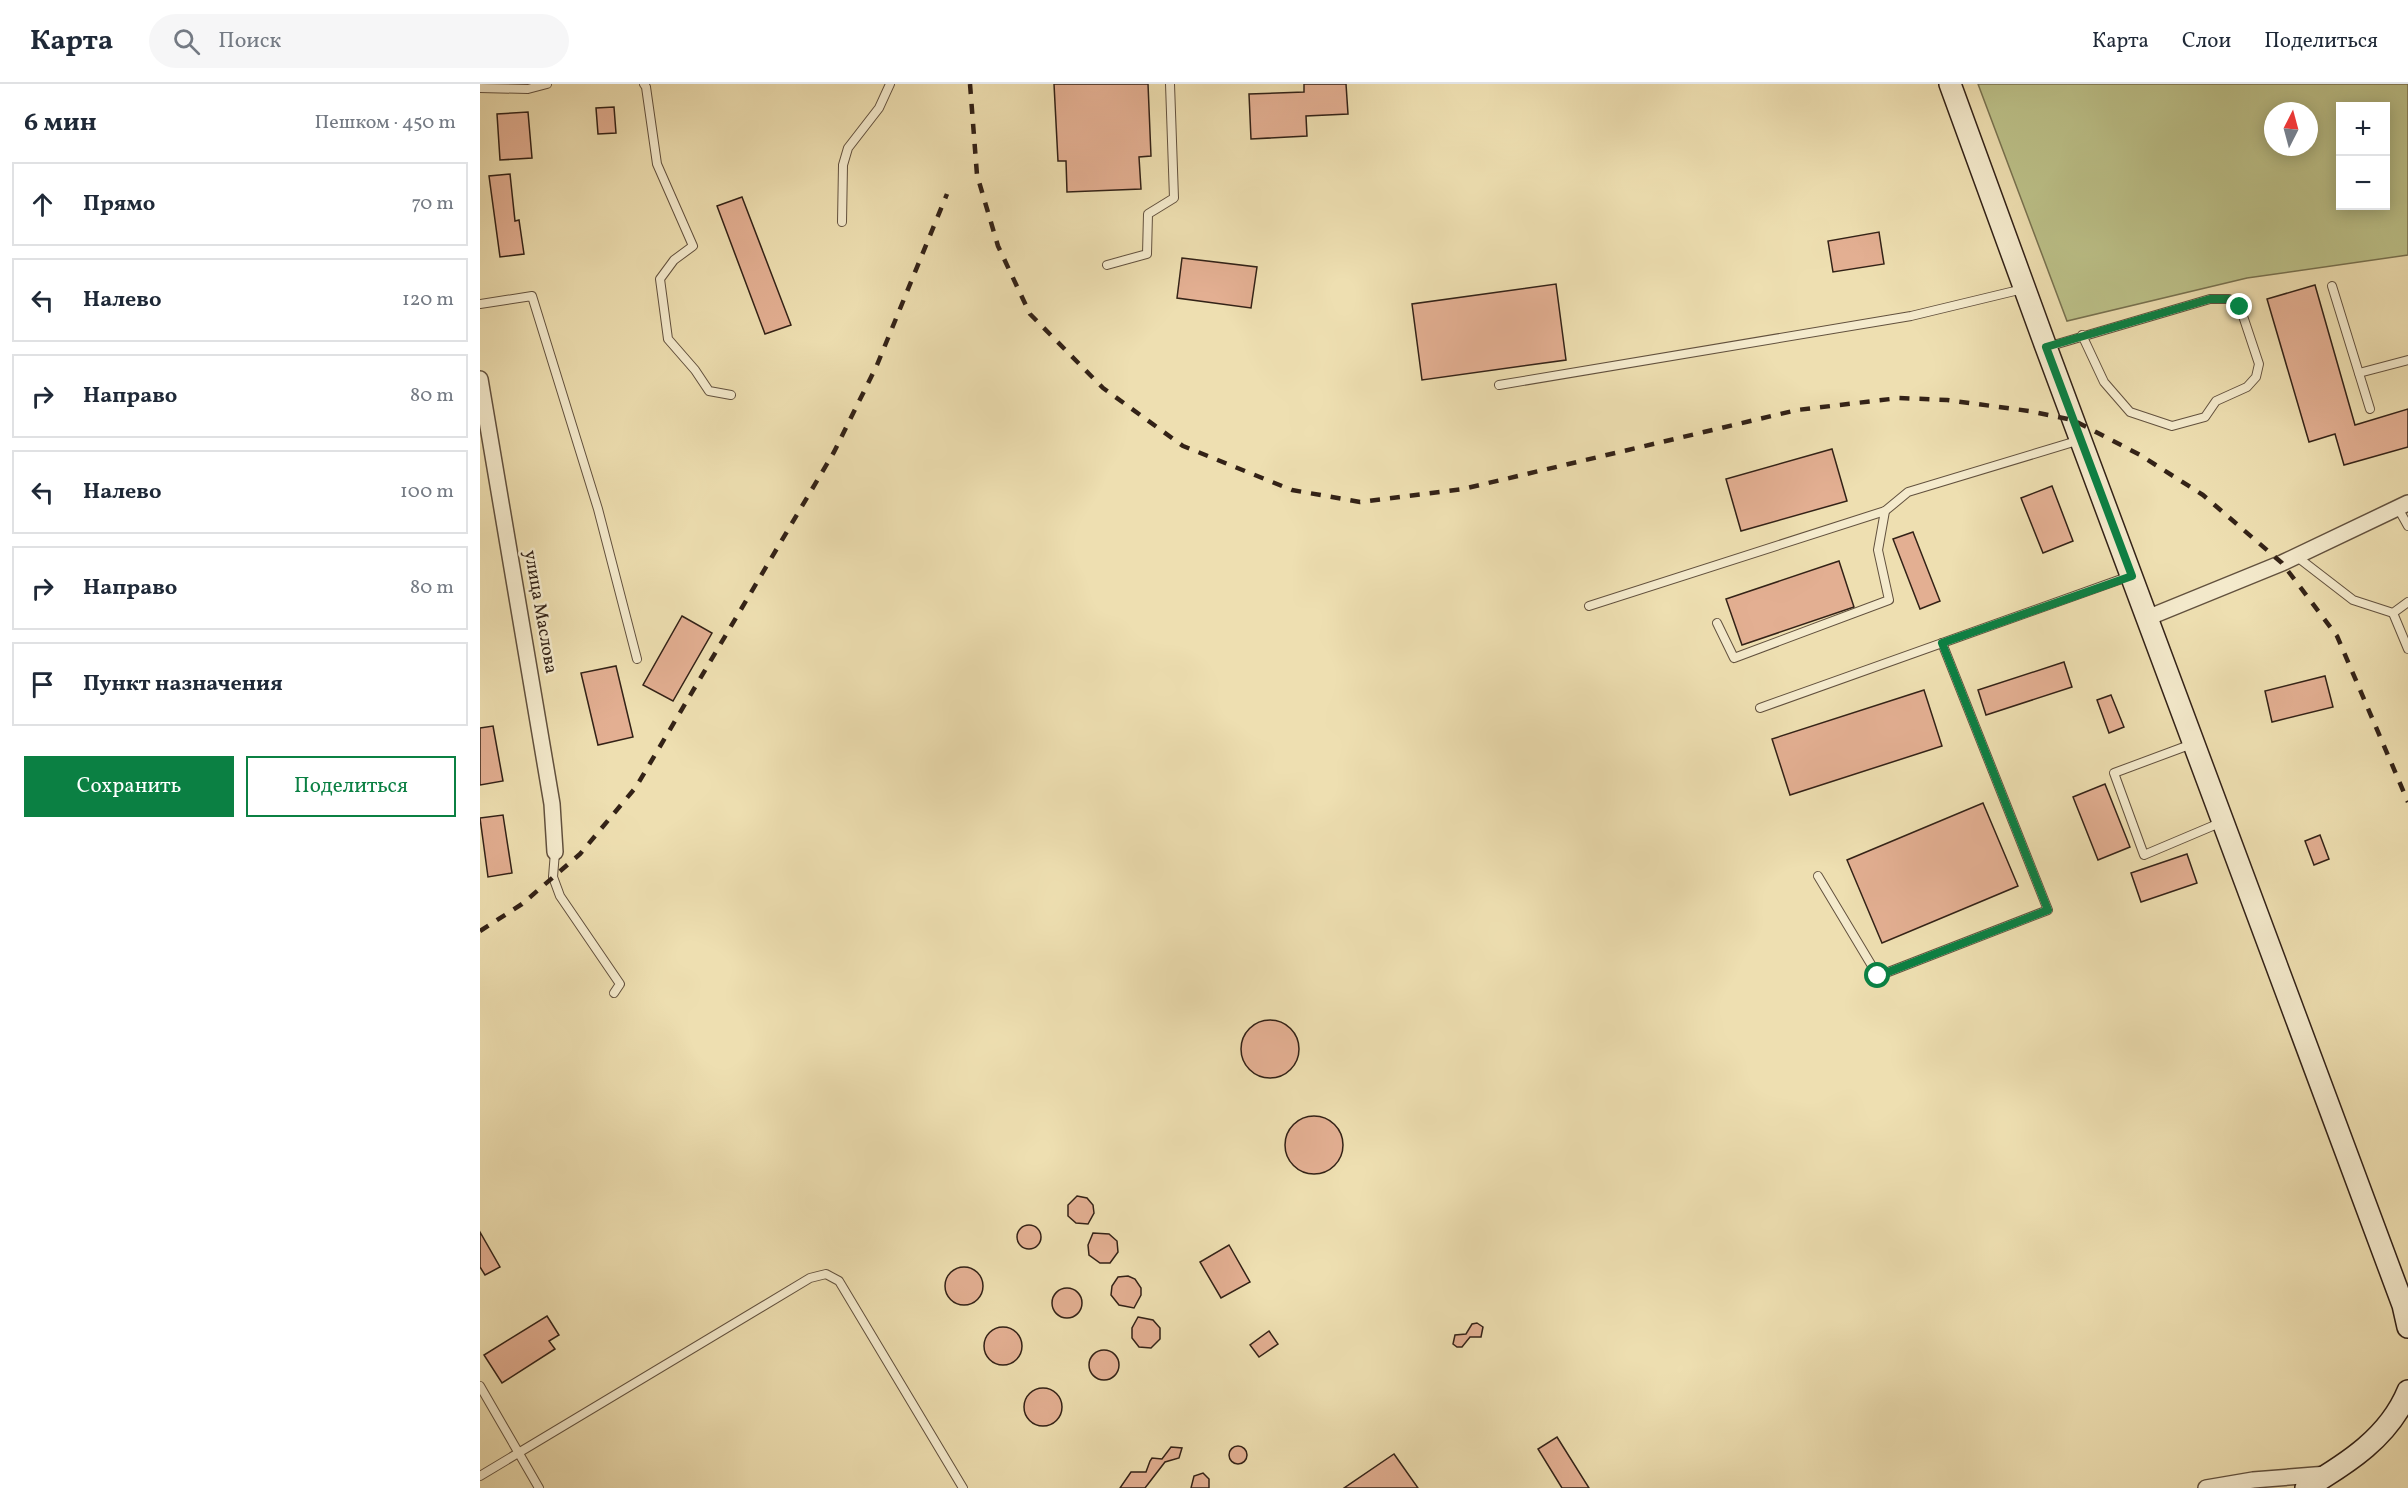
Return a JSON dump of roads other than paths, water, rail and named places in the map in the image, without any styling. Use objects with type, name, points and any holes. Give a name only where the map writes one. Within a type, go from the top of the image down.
[{"type":"main road","points":[[1950,84],[2403,1305],[2408,1327]]},
{"type":"main road","points":[[2306,1488],[2354,1458],[2402,1414],[2408,1391]]},
{"type":"street","name":"улица Маслова","points":[[480,379],[552,804],[555,852]]},
{"type":"street","points":[[2147,618],[2296,556],[2403,505]]},
{"type":"street","points":[[2206,1488],[2253,1480],[2330,1474]]},
{"type":"lane","points":[[480,88],[528,89],[547,84]]},
{"type":"lane","points":[[644,84],[657,164],[693,246],[674,260],[660,279],[668,339],[695,370],[709,391],[731,395]]},
{"type":"lane","points":[[842,222],[843,165],[848,148],[879,108],[890,84]]},
{"type":"lane","points":[[1107,265],[1147,254],[1148,214],[1174,198],[1170,84]]},
{"type":"lane","points":[[2332,286],[2370,409]]},
{"type":"lane","points":[[1499,385],[1911,316],[2025,289]]},
{"type":"lane","points":[[480,304],[532,296],[597,509],[637,659]]},
{"type":"lane","points":[[2046,347],[2082,335],[2221,298],[2229,299],[2240,307],[2259,364],[2256,377],[2247,387],[2216,401],[2205,417],[2172,426],[2130,412],[2117,400],[2104,382],[2082,335]]},
{"type":"lane","points":[[2359,373],[2408,360]]},
{"type":"lane","points":[[1589,606],[1885,511],[1908,492],[2081,440]]},
{"type":"lane","points":[[2403,505],[2408,526]]},
{"type":"lane","points":[[1717,623],[1734,658],[1889,600],[1878,550],[1885,511]]},
{"type":"lane","points":[[2296,556],[2353,600],[2393,613],[2408,649]]},
{"type":"lane","points":[[1760,708],[2132,576]]},
{"type":"lane","points":[[2393,613],[2408,602]]},
{"type":"lane","points":[[1818,876],[1878,976],[2048,910],[1942,643]]},
{"type":"lane","points":[[2194,743],[2114,773],[2144,855],[2223,821]]},
{"type":"lane","points":[[555,852],[553,877],[560,896],[620,984],[614,993]]},
{"type":"lane","points":[[480,1476],[810,1278],[826,1274],[839,1281],[963,1488]]},
{"type":"lane","points":[[480,1386],[539,1488]]},
{"type":"railway","points":[[970,84],[977,175],[998,246],[1030,314],[1103,388],[1183,446],[1292,490],[1360,502],[1463,489],[1797,410],[1899,398],[1947,400],[2029,411],[2073,420],[2140,455],[2203,495],[2282,563],[2337,636],[2408,802]]},
{"type":"railway","points":[[480,931],[522,904],[580,854],[636,787],[834,452],[877,365],[947,194]]}]
